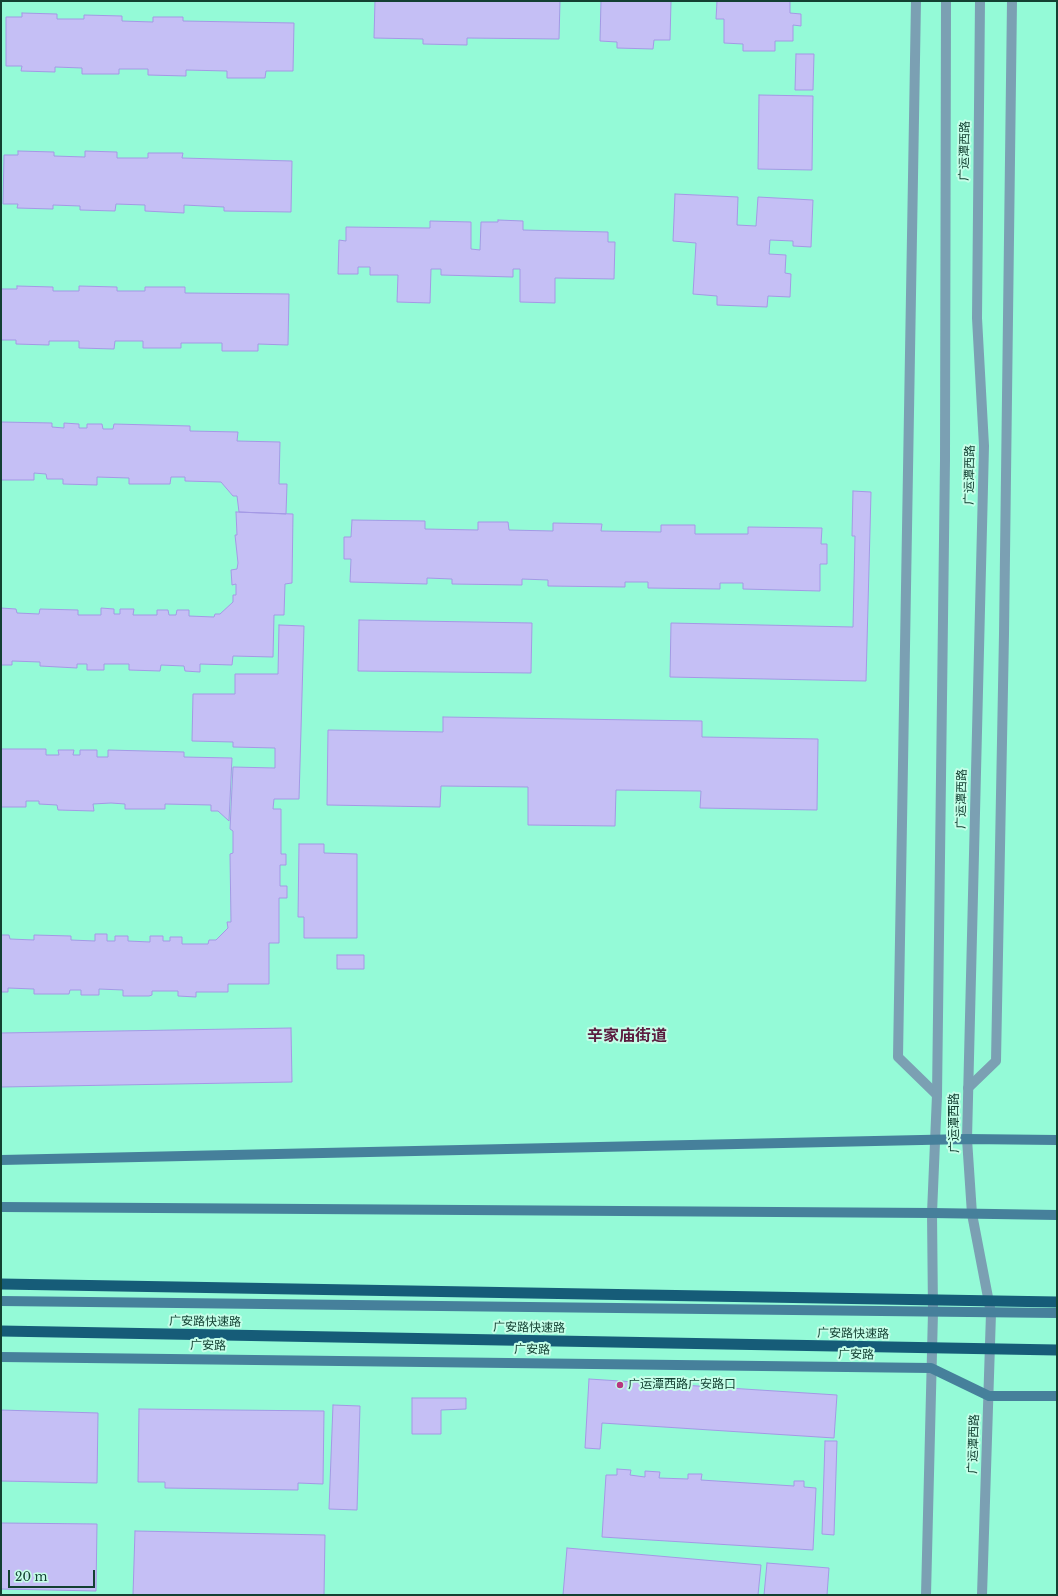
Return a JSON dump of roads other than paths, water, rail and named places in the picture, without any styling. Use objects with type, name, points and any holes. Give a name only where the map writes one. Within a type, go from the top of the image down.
[{"type":"highway","points":[[1,1284],[1057,1302]]},
{"type":"highway","name":"广安路快速路","points":[[1,1331],[1057,1350]]},
{"type":"main road","points":[[1,1160],[967,1139],[1057,1140]]},
{"type":"main road","points":[[1,1207],[932,1212],[1057,1215]]},
{"type":"main road","points":[[1,1302],[1057,1313]]},
{"type":"main road","name":"广安路","points":[[1,1357],[931,1368],[988,1396],[1057,1396]]},
{"type":"street","points":[[916,1],[898,1057],[937,1095]]},
{"type":"street","name":"广运潭西路","points":[[926,1595],[933,1312],[932,1212],[937,1095],[945,460],[946,1]]},
{"type":"street","name":"广运潭西路","points":[[980,1],[977,318],[984,446],[967,1139],[972,1214],[991,1313],[982,1595]]},
{"type":"street","points":[[968,1088],[996,1061],[1004,626],[1012,1]]},
{"type":"place","name":"广运潭西路广安路口","points":[[620,1385]]},
{"type":"district","name":"辛家庙街道","points":[[627,1036]]}]
